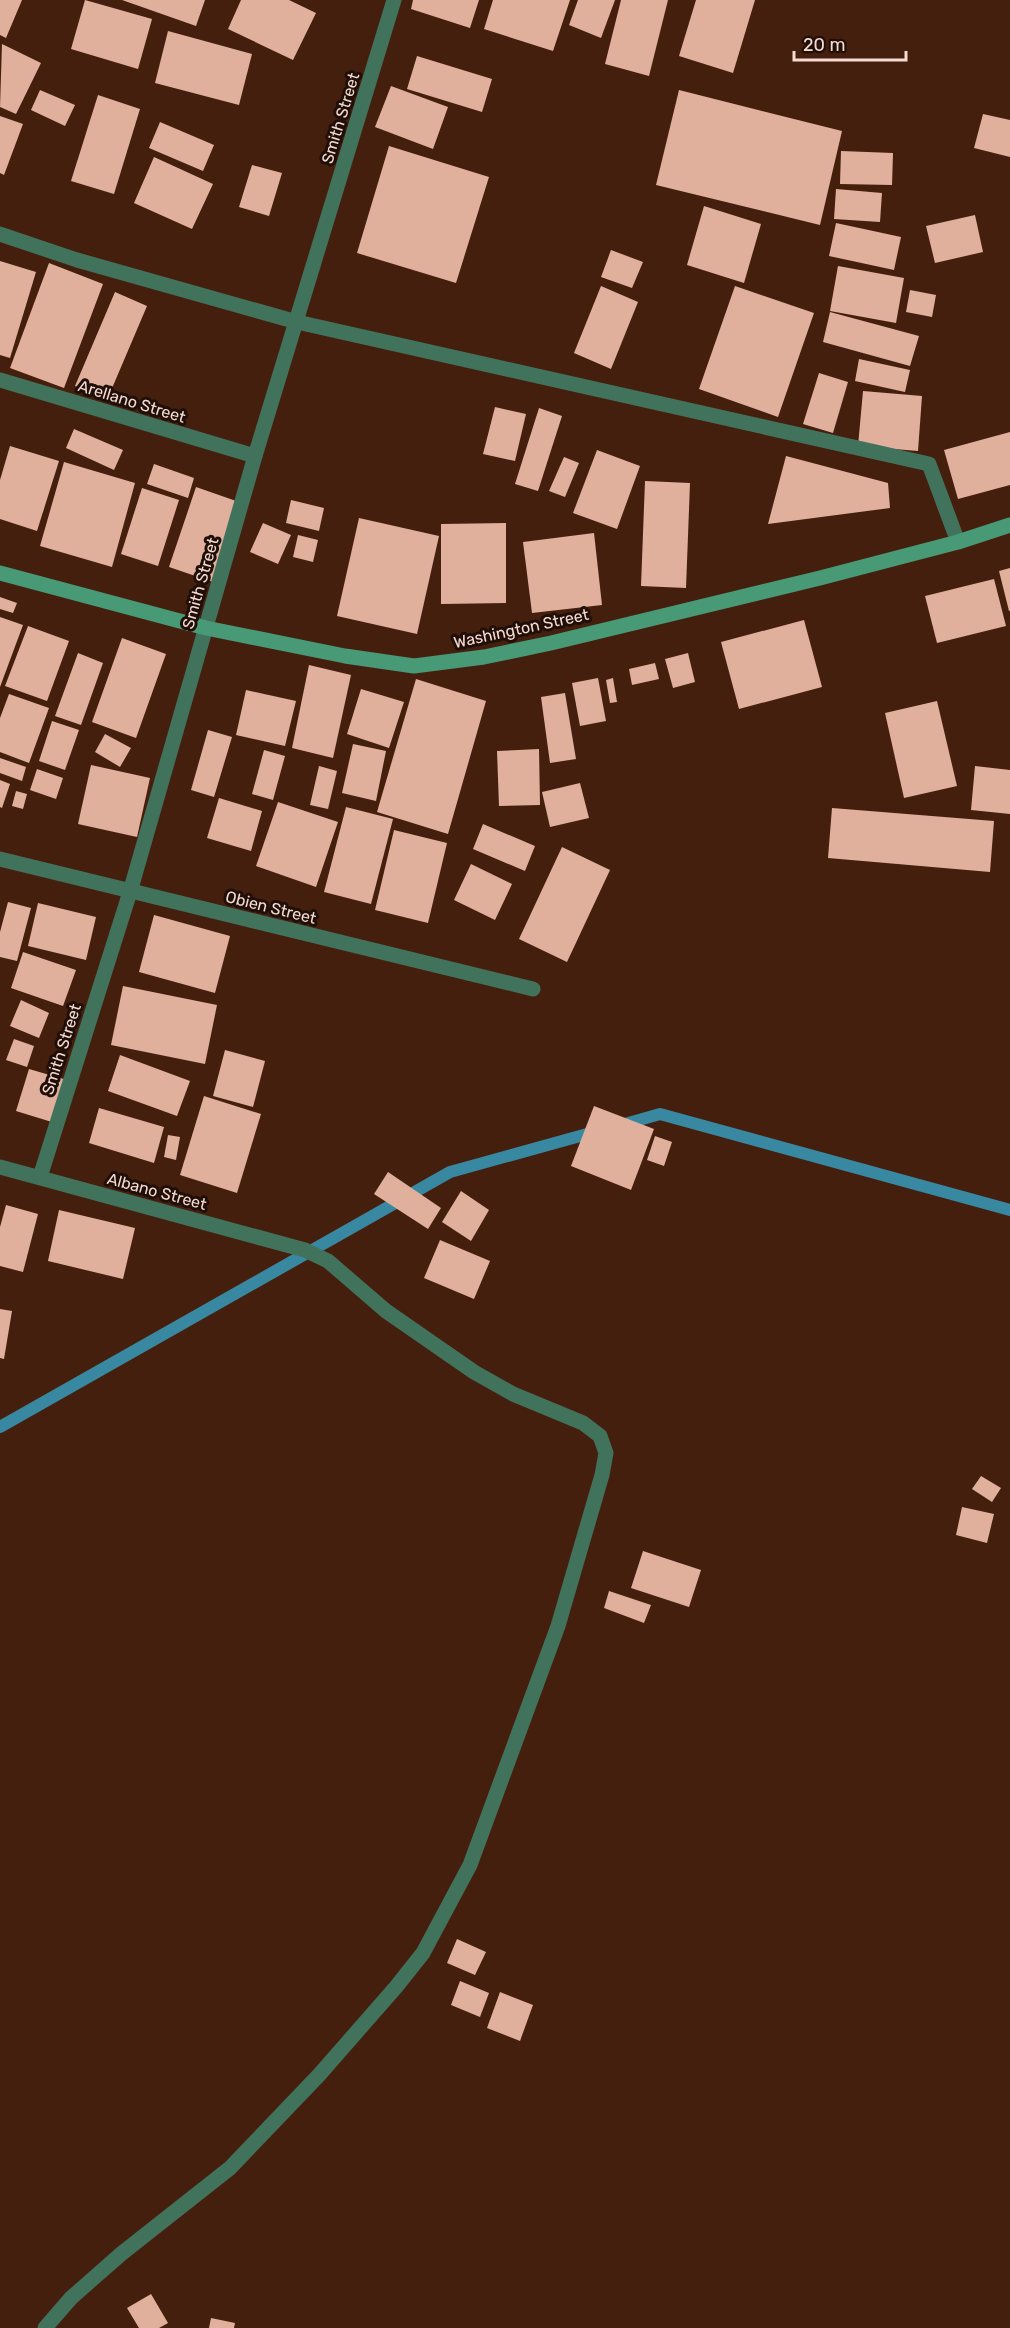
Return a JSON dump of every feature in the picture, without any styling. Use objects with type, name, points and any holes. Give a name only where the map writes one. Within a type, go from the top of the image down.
[{"type":"main road","name":"Washington Street","points":[[0,573],[206,628],[345,656],[414,666],[484,657],[540,645],[820,578],[958,542],[1010,525]]},
{"type":"street","name":"Smith Street","points":[[40,1177],[129,892],[255,456],[394,0]]},
{"type":"street","points":[[0,234],[77,260],[297,322],[929,464],[958,542]]},
{"type":"street","name":"Arellano Street","points":[[0,380],[255,456]]},
{"type":"street","name":"Obien Street","points":[[0,859],[533,989]]},
{"type":"street","name":"Albano Street","points":[[0,1167],[305,1250],[328,1261],[386,1311],[474,1372],[513,1394],[583,1423],[600,1436],[606,1453],[602,1475],[558,1626],[470,1865],[423,1953],[396,1988],[319,2075],[230,2168],[121,2254],[71,2298],[45,2328]]},
{"type":"building","points":[[0,0],[22,0],[6,38],[0,35]]},
{"type":"building","points":[[85,0],[152,19],[138,69],[71,49]]},
{"type":"building","points":[[122,0],[205,0],[196,26]]},
{"type":"building","points":[[241,0],[289,0],[316,13],[293,60],[228,29]]},
{"type":"building","points":[[413,0],[479,0],[470,28],[411,9]]},
{"type":"building","points":[[493,0],[570,0],[553,51],[484,29]]},
{"type":"building","points":[[578,0],[615,0],[601,38],[569,25]]},
{"type":"building","points":[[621,0],[668,0],[649,76],[605,64]]},
{"type":"building","points":[[696,0],[755,0],[733,73],[679,56]]},
{"type":"building","points":[[168,31],[252,54],[239,105],[155,83]]},
{"type":"building","points":[[2,44],[41,63],[16,114],[0,107]]},
{"type":"building","points":[[417,56],[492,79],[482,112],[407,89]]},
{"type":"building","points":[[391,86],[448,107],[433,149],[375,127]]},
{"type":"building","points":[[40,90],[75,105],[65,126],[31,110]]},
{"type":"building","points":[[679,90],[842,131],[820,225],[656,185]]},
{"type":"building","points":[[98,95],[140,109],[114,194],[71,181]]},
{"type":"building","points":[[983,114],[1010,120],[1010,157],[974,148]]},
{"type":"building","points":[[0,116],[23,124],[4,175],[0,173]]},
{"type":"building","points":[[160,122],[214,145],[203,171],[149,148]]},
{"type":"building","points":[[389,146],[489,177],[456,283],[357,253]]},
{"type":"building","points":[[841,151],[893,153],[892,185],[840,184]]},
{"type":"building","points":[[154,157],[213,184],[192,229],[134,203]]},
{"type":"building","points":[[252,165],[282,173],[269,216],[239,207]]},
{"type":"building","points":[[836,189],[882,193],[880,222],[834,219]]},
{"type":"building","points":[[704,206],[761,224],[744,283],[687,265]]},
{"type":"building","points":[[975,215],[983,252],[935,263],[926,226]]},
{"type":"building","points":[[836,223],[901,237],[894,270],[829,256]]},
{"type":"building","points":[[611,250],[643,262],[632,288],[601,277]]},
{"type":"building","points":[[0,261],[36,272],[10,358],[0,355]]},
{"type":"building","points":[[49,263],[103,284],[64,388],[10,368]]},
{"type":"building","points":[[838,266],[904,278],[896,323],[830,311]]},
{"type":"building","points":[[601,286],[638,302],[611,369],[574,353]]},
{"type":"building","points":[[735,286],[814,313],[778,417],[699,389]]},
{"type":"building","points":[[910,290],[936,295],[932,317],[906,312]]},
{"type":"building","points":[[115,292],[147,306],[107,400],[75,386]]},
{"type":"building","points":[[830,312],[919,336],[910,366],[823,342]]},
{"type":"building","points":[[859,359],[910,370],[905,392],[855,381]]},
{"type":"building","points":[[819,373],[848,382],[833,433],[803,424]]},
{"type":"building","points":[[863,391],[922,396],[918,451],[858,446]]},
{"type":"building","points":[[495,407],[526,414],[515,461],[483,454]]},
{"type":"building","points":[[539,408],[562,416],[538,491],[515,484]]},
{"type":"building","points":[[74,429],[123,450],[114,470],[66,448]]},
{"type":"building","points":[[1010,432],[1010,485],[958,499],[944,450]]},
{"type":"building","points":[[10,446],[59,461],[37,531],[0,519],[0,480]]},
{"type":"building","points":[[597,450],[640,466],[617,529],[573,513]]},
{"type":"building","points":[[786,456],[888,483],[890,508],[768,524]]},
{"type":"building","points":[[564,457],[579,463],[565,497],[549,491]]},
{"type":"building","points":[[64,462],[135,483],[112,567],[40,546]]},
{"type":"building","points":[[154,464],[194,478],[188,498],[147,484]]},
{"type":"building","points":[[645,481],[690,483],[686,588],[641,586]]},
{"type":"building","points":[[196,487],[239,502],[213,582],[169,567]]},
{"type":"building","points":[[142,488],[179,500],[158,566],[121,554]]},
{"type":"building","points":[[291,500],[324,508],[319,531],[286,523]]},
{"type":"building","points":[[359,518],[439,536],[417,634],[337,616]]},
{"type":"building","points":[[263,523],[291,535],[278,564],[250,552]]},
{"type":"building","points":[[506,523],[506,603],[441,604],[441,524]]},
{"type":"building","points":[[594,533],[602,605],[532,613],[523,542]]},
{"type":"building","points":[[298,535],[318,540],[313,562],[293,557]]},
{"type":"building","points":[[1010,568],[1010,611],[1009,611],[999,571]]},
{"type":"building","points":[[994,579],[1006,626],[937,643],[925,596]]},
{"type":"building","points":[[0,597],[17,603],[13,613],[0,609]]},
{"type":"building","points":[[0,617],[23,625],[0,687]]},
{"type":"building","points":[[804,620],[822,687],[739,709],[721,642]]},
{"type":"building","points":[[28,626],[69,641],[47,701],[5,686]]},
{"type":"building","points":[[122,638],[166,654],[136,738],[92,722]]},
{"type":"building","points":[[78,653],[103,663],[81,725],[55,716]]},
{"type":"building","points":[[688,653],[695,682],[673,688],[665,659]]},
{"type":"building","points":[[655,663],[659,679],[632,685],[629,669]]},
{"type":"building","points":[[309,665],[351,675],[333,758],[292,748]]},
{"type":"building","points":[[598,678],[606,721],[580,726],[572,683]]},
{"type":"building","points":[[613,678],[617,702],[610,703],[606,680]]},
{"type":"building","points":[[416,679],[486,701],[448,834],[377,812]]},
{"type":"building","points":[[361,689],[404,702],[389,748],[347,734]]},
{"type":"building","points":[[246,690],[296,701],[285,746],[236,735]]},
{"type":"building","points":[[565,693],[576,759],[550,763],[541,697]]},
{"type":"building","points":[[9,694],[49,708],[29,763],[0,752],[0,718]]},
{"type":"building","points":[[937,701],[957,786],[904,798],[885,713]]},
{"type":"building","points":[[52,721],[79,730],[65,770],[39,761]]},
{"type":"building","points":[[208,730],[232,737],[214,797],[191,790]]},
{"type":"building","points":[[105,734],[131,748],[120,767],[95,752]]},
{"type":"building","points":[[353,744],[386,751],[376,801],[342,793]]},
{"type":"building","points":[[539,749],[540,805],[499,806],[497,751]]},
{"type":"building","points":[[264,750],[285,756],[273,800],[252,794]]},
{"type":"building","points":[[0,758],[26,767],[22,781],[0,773]]},
{"type":"building","points":[[91,765],[150,778],[137,837],[78,824]]},
{"type":"building","points":[[319,766],[337,771],[328,809],[310,805]]},
{"type":"building","points":[[975,766],[1010,770],[1010,814],[971,810]]},
{"type":"building","points":[[37,769],[63,778],[56,799],[30,790]]},
{"type":"building","points":[[0,780],[10,784],[2,808],[0,807]]},
{"type":"building","points":[[580,783],[589,818],[550,827],[542,792]]},
{"type":"building","points":[[16,791],[27,794],[23,809],[12,806]]},
{"type":"building","points":[[219,798],[262,811],[251,851],[207,838]]},
{"type":"building","points":[[278,802],[338,822],[316,887],[256,866]]},
{"type":"building","points":[[346,807],[393,819],[371,904],[324,892]]},
{"type":"building","points":[[832,808],[994,821],[990,872],[828,858]]},
{"type":"building","points":[[483,824],[535,846],[525,871],[473,849]]},
{"type":"building","points":[[394,830],[447,843],[428,923],[375,910]]},
{"type":"building","points":[[562,847],[610,870],[567,962],[519,939]]},
{"type":"building","points":[[471,864],[512,884],[495,920],[454,900]]},
{"type":"building","points":[[8,902],[31,908],[17,961],[0,957],[0,932]]},
{"type":"building","points":[[38,903],[96,917],[86,960],[28,946]]},
{"type":"building","points":[[154,915],[230,936],[215,993],[139,972]]},
{"type":"building","points":[[23,952],[76,970],[63,1006],[11,988]]},
{"type":"building","points":[[123,986],[217,1005],[205,1064],[111,1045]]},
{"type":"building","points":[[21,1000],[49,1013],[39,1038],[10,1026]]},
{"type":"building","points":[[14,1039],[34,1046],[27,1067],[6,1060]]},
{"type":"building","points":[[225,1050],[265,1061],[253,1107],[213,1096]]},
{"type":"building","points":[[120,1055],[190,1081],[177,1116],[108,1091]]},
{"type":"building","points":[[29,1069],[67,1080],[55,1123],[16,1111]]},
{"type":"building","points":[[204,1096],[261,1114],[237,1193],[180,1175]]},
{"type":"building","points":[[594,1106],[654,1129],[631,1190],[571,1166]]},
{"type":"building","points":[[99,1108],[164,1127],[154,1163],[89,1143]]},
{"type":"building","points":[[168,1135],[180,1137],[176,1160],[164,1157]]},
{"type":"building","points":[[655,1136],[672,1142],[664,1166],[647,1160]]},
{"type":"building","points":[[388,1172],[441,1208],[428,1229],[374,1194]]},
{"type":"building","points":[[461,1191],[489,1210],[471,1241],[442,1222]]},
{"type":"building","points":[[6,1205],[38,1214],[23,1272],[0,1266],[0,1227]]},
{"type":"building","points":[[59,1210],[135,1228],[123,1279],[48,1261]]},
{"type":"building","points":[[440,1240],[490,1261],[474,1299],[424,1278]]},
{"type":"building","points":[[0,1309],[12,1311],[4,1359],[0,1358]]},
{"type":"building","points":[[981,1476],[1001,1488],[992,1502],[972,1489]]},
{"type":"building","points":[[962,1507],[994,1514],[987,1543],[956,1535]]},
{"type":"building","points":[[643,1551],[701,1570],[689,1607],[631,1588]]},
{"type":"building","points":[[609,1591],[651,1605],[644,1623],[604,1608]]},
{"type":"building","points":[[457,1939],[486,1952],[475,1975],[447,1963]]},
{"type":"building","points":[[460,1981],[489,1993],[480,2017],[451,2005]]},
{"type":"building","points":[[500,1992],[533,2005],[520,2041],[487,2028]]},
{"type":"building","points":[[151,2294],[168,2323],[159,2328],[139,2328],[127,2308]]},
{"type":"building","points":[[211,2318],[235,2323],[234,2328],[209,2328]]},
{"type":"waterway","points":[[618,1126],[660,1114],[1010,1210]]},
{"type":"waterway","points":[[0,1427],[450,1172],[598,1131]]}]
